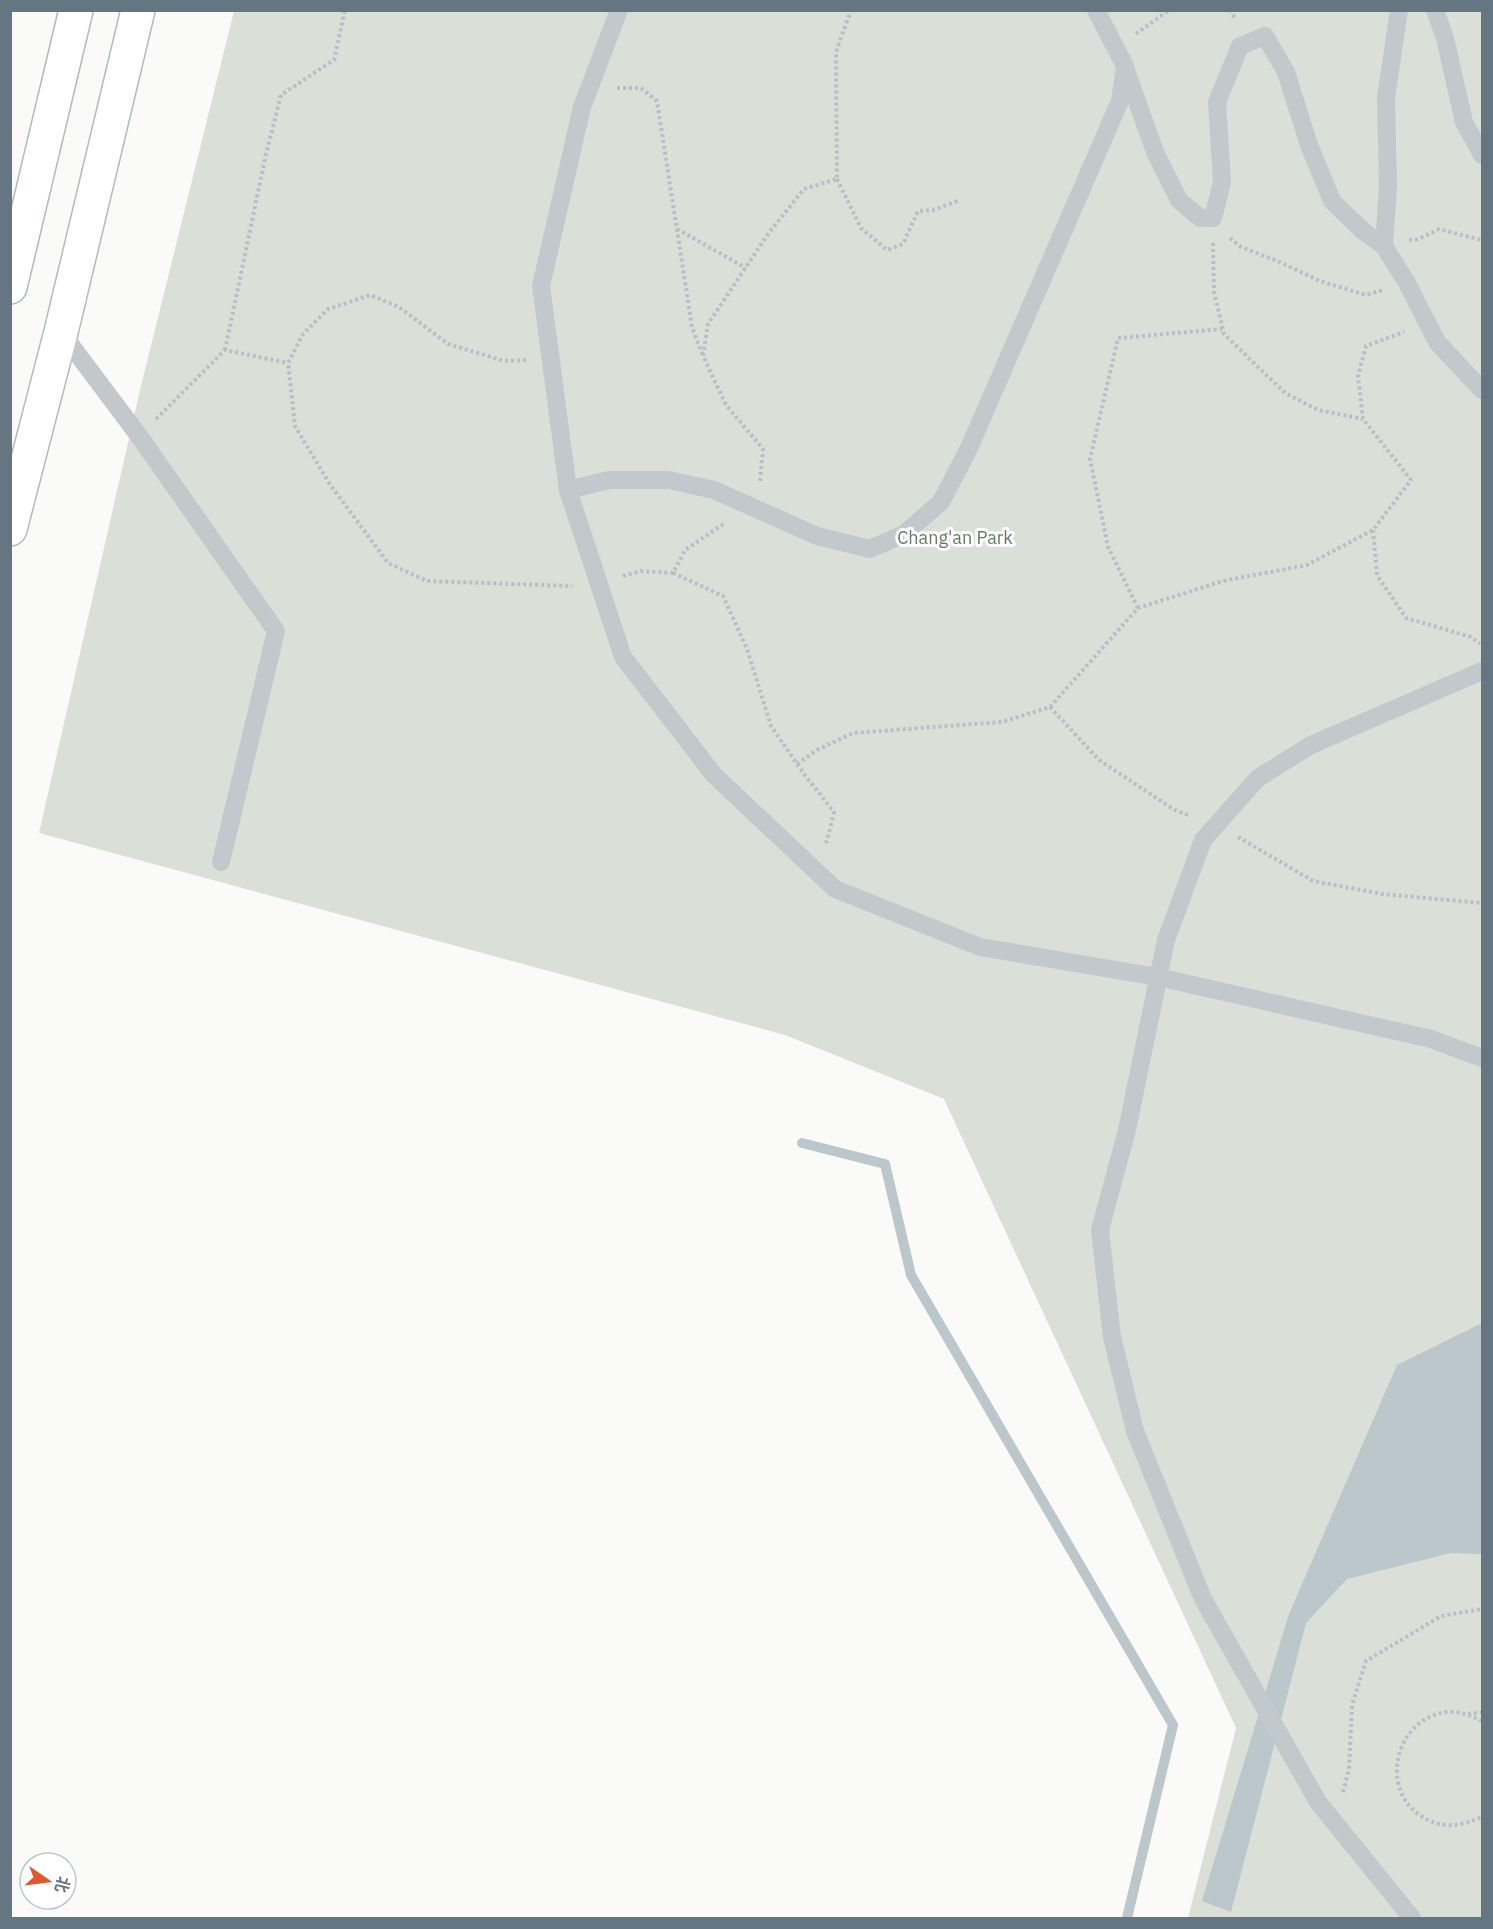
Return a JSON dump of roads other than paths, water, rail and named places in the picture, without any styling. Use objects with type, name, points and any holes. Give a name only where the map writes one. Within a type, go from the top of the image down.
[{"type":"main road","points":[[10,287],[76,10]]},
{"type":"main road","points":[[10,529],[61,333],[138,10]]},
{"type":"lane","points":[[619,10],[582,107],[541,286],[568,490],[623,657],[714,776],[835,890],[980,947],[1158,977],[1431,1039],[1482,1058]]},
{"type":"lane","points":[[1096,10],[1125,66],[1155,152],[1179,200],[1200,218],[1213,221],[1222,182],[1217,102],[1239,46],[1265,36],[1286,72],[1310,145],[1332,201],[1363,231],[1384,246],[1407,283],[1437,342],[1482,390]]},
{"type":"lane","points":[[1384,246],[1388,186],[1386,98],[1399,10]]},
{"type":"lane","points":[[1435,10],[1445,38],[1464,122],[1482,156]]},
{"type":"lane","points":[[568,490],[609,480],[669,480],[714,490],[817,536],[870,549],[904,534],[941,502],[969,448],[1120,101],[1125,66]]},
{"type":"lane","points":[[61,333],[139,436],[276,631],[221,862]]},
{"type":"lane","points":[[1412,1918],[1318,1802],[1203,1599],[1134,1431],[1112,1337],[1100,1230],[1127,1130],[1166,940],[1203,840],[1258,778],[1311,745],[1482,671]]},
{"type":"waterway","points":[[802,1143],[885,1164],[911,1275],[1173,1725],[1127,1918]]},
{"type":"park label","name":"Chang'an Park","points":[[955,537]]}]
